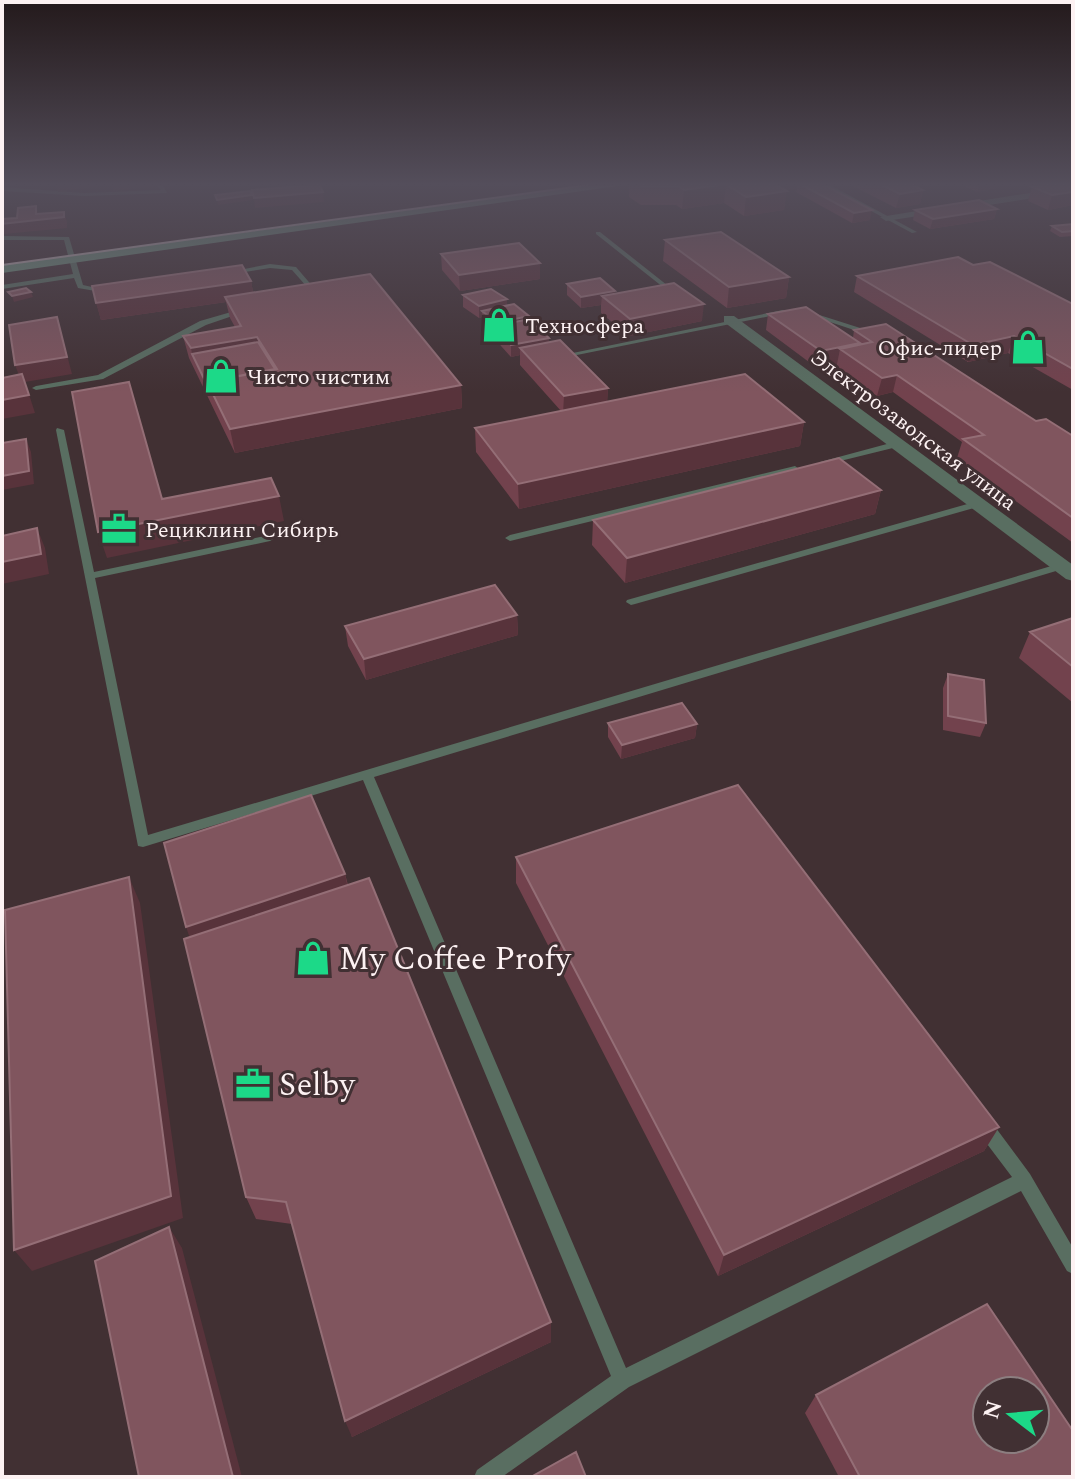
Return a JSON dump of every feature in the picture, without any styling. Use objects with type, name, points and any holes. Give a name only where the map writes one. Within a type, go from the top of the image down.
[{"type":"main road","points":[[2,269],[78,254]]},
{"type":"main road","points":[[2,259],[79,254]]},
{"type":"street","name":"Электрозаводская улица","points":[[726,322],[898,444],[1067,571]]},
{"type":"lane","points":[[625,254],[680,298]]},
{"type":"lane","points":[[71,255],[80,287],[122,291]]},
{"type":"lane","points":[[226,273],[270,266],[294,268],[317,295],[302,298]]},
{"type":"lane","points":[[2,287],[78,275]]},
{"type":"lane","points":[[36,388],[100,377],[203,323],[256,308]]},
{"type":"lane","points":[[562,356],[794,309],[889,338]]},
{"type":"lane","points":[[703,316],[726,322]]},
{"type":"lane","points":[[60,430],[143,842],[1067,571]]},
{"type":"lane","points":[[510,538],[898,444]]},
{"type":"lane","points":[[631,602],[978,504]]},
{"type":"lane","points":[[89,576],[270,538]]},
{"type":"lane","points":[[367,775],[622,1380]]},
{"type":"lane","points":[[969,1106],[1024,1180],[1073,1265]]},
{"type":"lane","points":[[484,1477],[622,1380],[1024,1180]]},
{"type":"building","points":[[441,254],[531,254],[540,263],[459,275]]},
{"type":"building","points":[[684,254],[754,254],[789,277],[729,287]]},
{"type":"building","points":[[958,257],[973,265],[990,262],[1073,304],[1073,369],[1014,336],[973,345],[857,276]]},
{"type":"building","points":[[242,265],[251,281],[96,303],[92,286]]},
{"type":"building","points":[[370,274],[461,385],[230,429],[207,382],[277,369],[257,337],[191,348],[183,336],[241,326],[225,297]]},
{"type":"building","points":[[600,278],[615,291],[581,297],[567,284]]},
{"type":"building","points":[[674,283],[704,304],[630,319],[602,296]]},
{"type":"building","points":[[26,288],[31,292],[12,296],[8,292]]},
{"type":"building","points":[[491,289],[507,299],[479,306],[463,295]]},
{"type":"building","points":[[514,304],[529,316],[497,323],[482,311]]},
{"type":"building","points":[[806,307],[860,343],[821,351],[768,314]]},
{"type":"building","points":[[57,317],[67,357],[15,365],[9,325]]},
{"type":"building","points":[[530,319],[549,338],[511,345],[493,326]]},
{"type":"building","points":[[886,324],[1036,421],[1046,419],[1073,436],[1073,518],[963,439],[984,435],[897,375],[882,378],[840,349],[872,342],[854,330]]},
{"type":"building","points":[[560,340],[608,388],[564,396],[520,348]]},
{"type":"building","points":[[258,342],[275,369],[207,382],[208,387],[192,354]]},
{"type":"building","points":[[22,374],[29,395],[2,400],[2,378]]},
{"type":"building","points":[[745,374],[804,422],[518,484],[475,428]]},
{"type":"building","points":[[129,382],[162,499],[271,478],[279,496],[98,532],[72,392]]},
{"type":"building","points":[[26,439],[29,471],[2,476],[2,443]]},
{"type":"building","points":[[839,458],[881,490],[627,558],[593,520]]},
{"type":"building","points":[[37,528],[41,554],[2,562],[2,536]]},
{"type":"building","points":[[495,585],[517,615],[364,659],[345,626]]},
{"type":"building","points":[[1073,618],[1073,667],[1030,632]]},
{"type":"building","points":[[948,674],[984,680],[986,723],[948,716]]},
{"type":"building","points":[[682,703],[697,724],[622,745],[608,723]]},
{"type":"building","points":[[738,785],[999,1127],[724,1255],[516,857]]},
{"type":"building","points":[[311,795],[345,874],[186,927],[164,843]]},
{"type":"building","points":[[129,877],[171,1196],[14,1250],[5,910]]},
{"type":"building","points":[[369,878],[551,1322],[345,1421],[286,1202],[246,1197],[184,939]]},
{"type":"building","points":[[169,1227],[233,1477],[139,1477],[95,1261]]},
{"type":"building","points":[[987,1304],[1035,1375],[971,1375],[971,1455],[1051,1455],[1051,1399],[1073,1431],[1073,1477],[860,1477],[816,1395]]},
{"type":"building","points":[[576,1452],[586,1477],[531,1477]]},
{"type":"tram line","points":[[2,265],[82,254]]},
{"type":"place","name":"Техносфера","points":[[499,325]]},
{"type":"place","name":"Офис-лидер","points":[[1028,347]]},
{"type":"place","name":"Чисто чистим","points":[[221,376]]},
{"type":"place","name":"Рециклинг Сибирь","points":[[119,529]]},
{"type":"place","name":"My Coffee Profy","points":[[313,958]]},
{"type":"place","name":"Selby","points":[[253,1084]]}]
